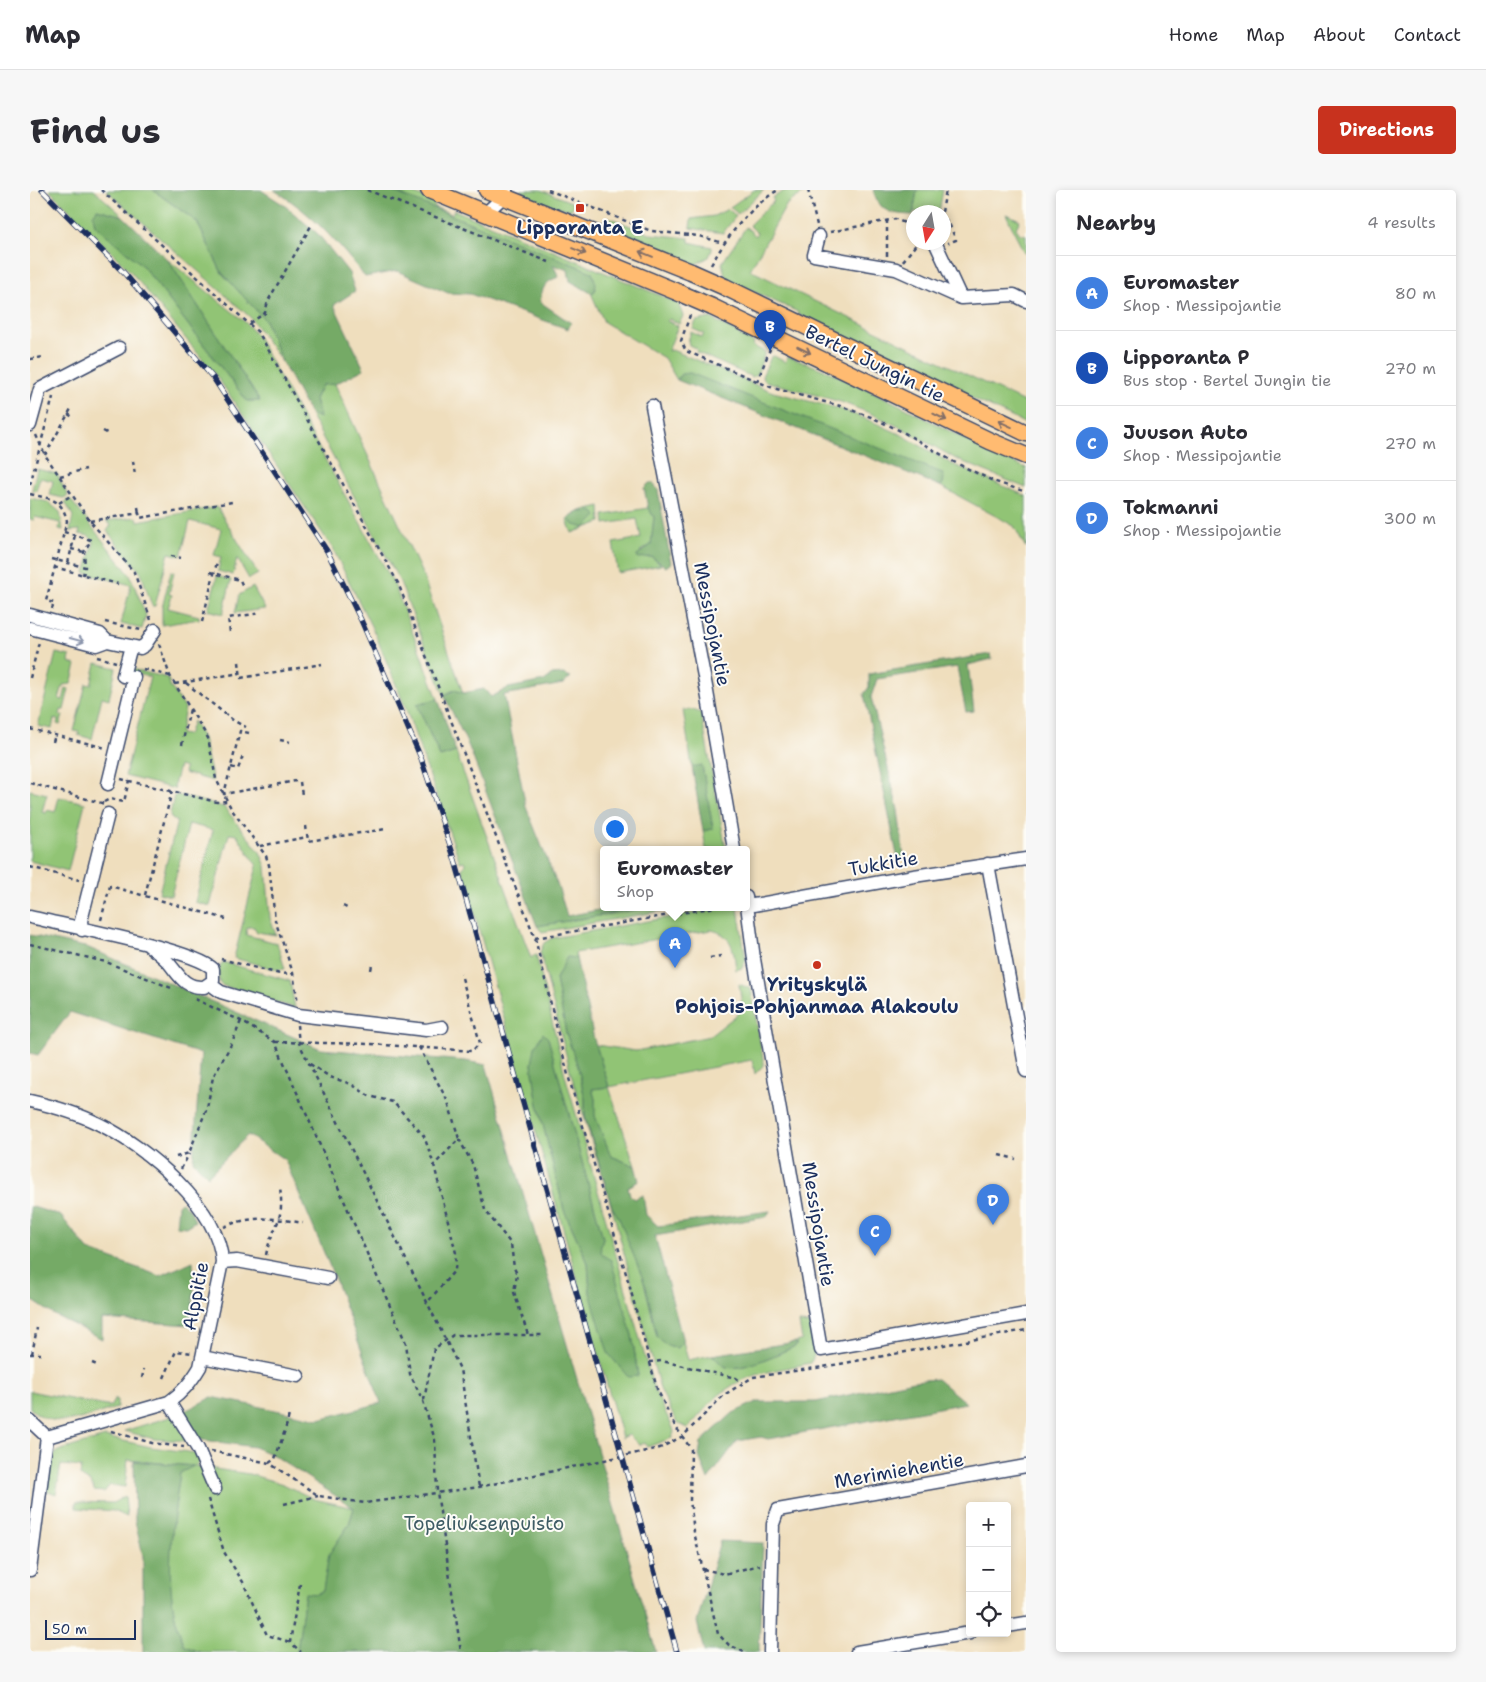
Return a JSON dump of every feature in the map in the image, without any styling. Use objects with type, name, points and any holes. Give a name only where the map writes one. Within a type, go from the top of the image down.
[{"type":"main road","name":"Bertel Jungin tie","points":[[429,190],[712,307],[776,336],[990,442],[1026,456]]},
{"type":"main road","name":"Bertel Jungin tie","points":[[487,190],[505,193],[725,287],[1026,433]]},
{"type":"main road","points":[[990,442],[1026,462]]},
{"type":"street","points":[[486,213],[487,190]]},
{"type":"street","points":[[486,213],[505,193]]},
{"type":"street","points":[[819,236],[814,255],[891,269],[961,298],[1014,296],[1026,301]]},
{"type":"street","points":[[939,250],[961,298]]},
{"type":"street","points":[[30,425],[40,389],[119,348]]},
{"type":"street","name":"Messipojantie","points":[[652,406],[708,692],[734,846]]},
{"type":"street","points":[[30,615],[100,634],[107,641]]},
{"type":"street","points":[[30,628],[96,645],[107,641],[140,648],[145,645],[155,630]]},
{"type":"street","points":[[108,780],[134,678],[123,676],[130,646]]},
{"type":"street","points":[[82,930],[81,921],[108,814]]},
{"type":"street","name":"Tukkitie","points":[[750,901],[1026,859]]},
{"type":"street","points":[[988,864],[1026,1071]]},
{"type":"street","name":"Messipojantie","points":[[748,911],[754,959],[820,1350],[1026,1314]]},
{"type":"street","points":[[30,917],[148,945],[204,961],[213,969],[214,976],[210,984],[196,988],[188,985],[181,980],[165,959],[148,945]]},
{"type":"street","points":[[210,984],[221,992],[298,1015],[426,1030],[442,1027]]},
{"type":"street","name":"Alppitie","points":[[30,1101],[100,1124],[149,1156],[177,1181],[202,1209],[219,1241],[222,1262],[200,1367],[191,1382],[169,1402],[47,1437]]},
{"type":"street","points":[[222,1262],[237,1261],[328,1278]]},
{"type":"street","points":[[202,1357],[298,1376]]},
{"type":"street","points":[[169,1402],[198,1449],[211,1491]]},
{"type":"street","points":[[30,1421],[47,1437],[33,1519],[30,1569]]},
{"type":"street","name":"Merimiehentie","points":[[772,1562],[773,1524],[778,1510],[1026,1466]]},
{"type":"street","points":[[770,1652],[772,1562]]},
{"type":"street","points":[[1011,1625],[1026,1623]]},
{"type":"street","points":[[857,1652],[966,1633]]},
{"type":"path","points":[[101,190],[250,323],[267,345],[398,583],[535,938],[568,1075],[629,1284],[657,1389],[675,1426],[691,1449],[690,1500],[718,1634],[729,1645],[744,1652]]},
{"type":"path","points":[[368,190],[549,262]]},
{"type":"path","points":[[548,190],[651,231],[699,236],[723,244]]},
{"type":"path","points":[[710,266],[723,244],[759,203],[778,190]]},
{"type":"path","points":[[808,190],[819,236],[887,220],[895,220],[906,224]]},
{"type":"path","points":[[943,205],[946,190]]},
{"type":"path","points":[[887,220],[891,269]]},
{"type":"path","points":[[250,323],[265,313],[268,301],[311,226]]},
{"type":"path","points":[[951,228],[956,240],[951,241]]},
{"type":"path","points":[[891,269],[910,250]]},
{"type":"path","points":[[690,315],[682,341],[686,351],[757,382],[871,417],[903,432],[954,462],[993,481],[1026,492]]},
{"type":"path","points":[[757,382],[776,336]]},
{"type":"path","points":[[30,359],[44,357]]},
{"type":"path","points":[[30,485],[54,389]]},
{"type":"path","points":[[45,455],[71,409]]},
{"type":"path","points":[[68,414],[73,417]]},
{"type":"path","points":[[30,425],[45,455],[90,522],[134,572],[170,676],[208,738],[216,779],[232,810],[260,846],[269,865],[273,911],[294,978],[298,1015],[296,1030],[298,1043],[426,1304],[460,1369],[479,1487]]},
{"type":"path","points":[[133,461],[135,475]]},
{"type":"path","points":[[60,476],[86,469]]},
{"type":"path","points":[[30,494],[55,500],[64,510],[66,521],[64,532],[46,601],[54,603],[52,610]]},
{"type":"path","points":[[59,504],[72,495]]},
{"type":"path","points":[[138,507],[140,518],[232,502]]},
{"type":"path","points":[[90,522],[139,513]]},
{"type":"path","points":[[64,532],[91,540],[84,552],[85,567],[83,575]]},
{"type":"path","points":[[68,563],[75,535]]},
{"type":"path","points":[[71,549],[84,552]]},
{"type":"path","points":[[171,556],[181,558]]},
{"type":"path","points":[[51,558],[85,567]]},
{"type":"path","points":[[202,622],[217,562]]},
{"type":"path","points":[[54,568],[118,584]]},
{"type":"path","points":[[210,572],[240,580],[243,587]]},
{"type":"path","points":[[230,632],[228,618],[261,612]]},
{"type":"path","points":[[30,640],[39,642],[30,678]]},
{"type":"path","points":[[87,654],[170,676]]},
{"type":"path","points":[[239,662],[241,678],[322,664]]},
{"type":"path","points":[[175,684],[240,673]]},
{"type":"path","points":[[186,683],[234,721],[246,727]]},
{"type":"path","points":[[182,746],[190,709]]},
{"type":"path","points":[[30,729],[116,750]]},
{"type":"path","points":[[224,794],[240,731],[249,733]]},
{"type":"path","points":[[54,742],[55,735]]},
{"type":"path","points":[[280,740],[290,742]]},
{"type":"path","points":[[231,767],[238,769],[243,756]]},
{"type":"path","points":[[108,780],[129,780],[217,802],[227,801]]},
{"type":"path","points":[[30,783],[104,802],[110,799],[124,802],[129,780]]},
{"type":"path","points":[[224,794],[298,781],[302,795]]},
{"type":"path","points":[[145,896],[172,791]]},
{"type":"path","points":[[104,802],[108,814]]},
{"type":"path","points":[[306,826],[308,842],[386,829]]},
{"type":"path","points":[[260,846],[307,837]]},
{"type":"path","points":[[30,867],[91,883]]},
{"type":"path","points":[[99,926],[110,886],[226,919]]},
{"type":"path","points":[[343,906],[347,908]]},
{"type":"path","points":[[535,938],[693,911]]},
{"type":"path","points":[[30,944],[106,962],[180,992]]},
{"type":"path","points":[[710,958],[721,956]]},
{"type":"path","points":[[371,970],[372,965]]},
{"type":"path","points":[[188,996],[241,1021],[275,1042],[419,1047],[472,1051],[480,1043],[461,974]]},
{"type":"path","points":[[174,1165],[182,1171],[207,1108],[214,1077],[241,1021]]},
{"type":"path","points":[[275,1042],[406,1343],[410,1374],[423,1401],[435,1440],[437,1492],[461,1652]]},
{"type":"path","points":[[419,1047],[448,1102],[459,1139],[473,1165],[485,1210],[511,1244],[514,1268],[517,1274],[514,1292],[528,1335]]},
{"type":"path","points":[[308,1063],[330,1077],[351,1084],[369,1096],[393,1102],[424,1136],[434,1165],[456,1253],[456,1270],[426,1304]]},
{"type":"path","points":[[434,1165],[459,1139]]},
{"type":"path","points":[[176,1157],[189,1153]]},
{"type":"path","points":[[999,1155],[1016,1159]]},
{"type":"path","points":[[263,1266],[267,1248],[281,1219],[282,1203],[280,1188]]},
{"type":"path","points":[[223,1228],[252,1218],[281,1219],[303,1223]]},
{"type":"path","points":[[219,1219],[225,1234]]},
{"type":"path","points":[[37,1328],[31,1354],[41,1354]]},
{"type":"path","points":[[284,1504],[319,1496],[365,1503],[479,1487],[644,1452],[683,1436],[724,1395],[753,1377],[823,1368],[1026,1330]]},
{"type":"path","points":[[423,1401],[434,1349],[453,1335],[542,1335]]},
{"type":"path","points":[[164,1378],[176,1351],[202,1357]]},
{"type":"path","points":[[649,1362],[662,1361],[736,1378],[743,1383]]},
{"type":"path","points":[[92,1363],[96,1365]]},
{"type":"path","points":[[142,1378],[144,1369]]},
{"type":"path","points":[[269,1463],[275,1459],[281,1434],[288,1422],[289,1413]]},
{"type":"path","points":[[102,1434],[120,1428]]},
{"type":"path","points":[[110,1431],[152,1443],[198,1449],[269,1463],[319,1496]]},
{"type":"path","points":[[211,1491],[224,1552],[243,1582],[261,1625],[267,1635],[290,1642],[302,1652]]},
{"type":"path","points":[[703,1569],[724,1574],[772,1562]]},
{"type":"path","points":[[290,1642],[300,1584]]},
{"type":"green space","points":[[49,190],[94,190],[123,216],[97,209],[95,225],[142,265],[247,401],[260,401],[168,260],[244,321],[256,334],[394,584],[438,699],[417,704],[440,757],[456,752],[531,958],[536,954],[565,1075],[654,1389],[673,1428],[672,1438],[647,1447],[645,1443],[639,1445],[629,1435],[622,1438],[462,869],[465,864],[464,861],[460,862],[406,709],[376,636],[333,549],[218,378],[131,272]],"holes":[[[543,1034],[548,1038],[603,1238],[601,1251],[606,1258],[632,1335],[638,1375],[590,1293],[588,1263],[564,1210],[537,1100],[532,1064]]]},
{"type":"green space","points":[[106,190],[153,190],[197,222],[222,273],[265,320],[282,362],[250,317]]},
{"type":"green space","points":[[153,190],[261,190],[284,205],[318,234],[349,273],[355,291],[334,305],[364,369],[335,384],[322,385],[315,399],[320,418],[310,414],[282,362],[265,320],[222,273],[197,222]]},
{"type":"green space","points":[[274,190],[389,190],[592,272],[596,284],[595,291],[591,293],[570,281],[568,270],[553,265],[559,277],[547,283],[540,302],[571,323],[568,329],[470,294],[448,293],[397,271],[365,277],[345,252],[312,218]]},
{"type":"green space","points":[[389,190],[405,190],[435,202],[434,207],[452,214],[454,210],[678,303],[683,316],[679,324],[669,319],[667,321],[678,326],[668,351],[672,350],[773,392],[840,409],[871,421],[902,435],[952,464],[1026,496],[1026,548],[1014,526],[940,486],[943,484],[681,374],[677,380],[664,358],[604,322],[591,293],[595,291],[592,278]]},
{"type":"green space","points":[[520,190],[541,190],[574,203],[571,210],[550,206],[530,199]]},
{"type":"green space","points":[[754,190],[764,190],[738,214],[730,207]]},
{"type":"green space","points":[[786,190],[808,190],[787,204],[750,270],[1026,403],[1026,424],[797,314],[798,312],[726,279],[722,263],[746,227],[756,236],[757,233],[749,225],[774,201],[772,198]]},
{"type":"green space","points":[[873,190],[917,190],[915,205],[906,205],[906,215],[887,211],[876,198]]},
{"type":"green space","points":[[917,190],[943,190],[940,205],[915,205]]},
{"type":"green space","points":[[97,209],[123,216],[168,260],[260,401],[247,401],[142,265],[95,225],[93,215]]},
{"type":"green space","points":[[728,209],[736,216],[723,233],[690,228],[691,219],[714,216]]},
{"type":"green space","points":[[1006,214],[1020,220],[1016,228],[1020,234],[1026,235],[1026,254],[1024,253]]},
{"type":"green space","points":[[608,217],[650,234],[689,238],[689,242],[712,247],[712,250],[709,257],[694,265],[648,247],[605,224]]},
{"type":"green space","points":[[711,318],[754,343],[753,346],[765,352],[757,375],[752,377],[696,352],[697,349],[689,345],[688,341],[691,332],[702,337],[704,334],[693,329],[696,321]]},
{"type":"green space","points":[[774,356],[785,362],[788,357],[849,381],[996,455],[1026,468],[1026,488],[956,459],[904,429],[872,414],[841,402],[765,381],[762,376],[771,357]]},
{"type":"green space","points":[[690,373],[942,473],[944,478],[943,484],[940,486],[677,380],[681,374]]},
{"type":"green space","points":[[335,384],[423,576],[463,693],[454,690],[444,695],[400,582],[310,414],[320,417],[315,399],[322,385]]},
{"type":"green space","points":[[37,469],[57,474],[68,496],[63,498],[50,495],[53,481],[40,478],[36,491],[32,490]]},
{"type":"green space","points":[[649,483],[653,483],[658,490],[671,563],[666,567],[652,557],[638,558],[637,555],[651,545],[654,517],[648,508],[644,488]]},
{"type":"green space","points":[[30,498],[48,502],[60,512],[63,530],[59,529],[60,523],[35,517],[34,520],[30,519]]},
{"type":"green space","points":[[70,499],[130,575],[146,615],[142,629],[121,624],[131,585],[85,573],[94,542],[89,536],[79,534],[80,530],[70,531],[73,516],[65,502]]},
{"type":"green space","points":[[600,506],[601,522],[572,533],[567,520],[578,512]]},
{"type":"green space","points":[[217,507],[258,574],[249,579],[237,558],[233,575],[218,571],[221,557],[214,555],[221,529],[190,521],[181,556],[169,553],[155,606],[152,606],[141,573],[107,531],[111,525],[106,521],[137,517],[138,521]]},
{"type":"green space","points":[[648,508],[654,517],[651,545],[640,551],[652,557],[661,565],[618,573],[613,543],[641,538],[637,519],[605,524],[604,515]]},
{"type":"green space","points":[[593,511],[597,516],[585,528],[572,524],[569,518],[579,512]]},
{"type":"green space","points":[[171,571],[174,572],[169,594],[172,595],[168,608],[199,616],[199,619],[162,625],[162,608]]},
{"type":"green space","points":[[217,576],[231,580],[223,614],[208,610]]},
{"type":"green space","points":[[253,587],[265,609],[235,613],[239,595]]},
{"type":"green space","points":[[56,653],[70,656],[69,662],[76,665],[71,684],[63,685],[59,699],[63,700],[66,688],[69,689],[64,710],[61,710],[60,715],[63,716],[60,725],[57,724],[58,720],[54,719],[52,729],[38,726]]},
{"type":"green space","points":[[991,654],[992,659],[968,665],[974,711],[966,712],[957,667],[877,679],[871,697],[898,810],[904,858],[898,860],[864,694],[869,687],[869,674]]},
{"type":"green space","points":[[96,663],[116,668],[109,699],[102,697],[92,739],[78,735],[79,732],[74,731],[86,684],[91,685]]},
{"type":"green space","points":[[132,669],[168,678],[170,686],[185,708],[180,734],[188,735],[193,721],[203,738],[213,781],[184,773],[185,768],[179,766],[174,785],[175,789],[125,776],[150,677],[131,673]]},
{"type":"green space","points":[[563,674],[571,677],[563,684],[504,695],[526,807],[559,889],[567,916],[600,910],[627,911],[537,926],[469,747],[444,695],[455,690],[463,693],[484,689],[491,697],[508,688],[544,681],[552,675]]},
{"type":"green space","points":[[438,699],[456,752],[440,757],[417,704]]},
{"type":"green space","points":[[683,710],[693,710],[701,713],[725,846],[706,846],[703,831],[713,829],[702,766],[692,767]]},
{"type":"green space","points":[[702,765],[713,829],[703,831],[692,767]]},
{"type":"green space","points":[[30,790],[47,794],[42,812],[46,813],[47,810],[55,812],[59,797],[85,803],[68,871],[30,861]]},
{"type":"green space","points":[[178,795],[224,807],[260,852],[266,866],[270,918],[276,935],[257,932],[254,927],[247,927],[246,935],[277,943],[285,969],[278,970],[234,958],[257,866],[237,835],[229,834],[210,906],[195,902],[213,830],[189,824],[171,896],[159,893],[177,821],[172,819],[170,815],[174,796]]},
{"type":"green space","points":[[627,911],[661,911],[542,932],[537,926]]},
{"type":"green space","points":[[704,911],[738,911],[746,960],[742,968],[736,970],[733,950],[728,939],[724,935],[711,930],[575,953],[576,958],[567,958],[556,979],[566,1033],[578,1067],[585,1099],[585,1116],[612,1207],[628,1236],[640,1269],[657,1337],[671,1347],[677,1348],[683,1341],[688,1360],[712,1355],[721,1364],[730,1368],[749,1365],[796,1346],[796,1342],[802,1340],[799,1323],[811,1324],[815,1349],[810,1363],[754,1376],[733,1385],[713,1400],[688,1428],[677,1423],[660,1389],[614,1215],[571,1074],[540,952],[544,943],[552,938]]},
{"type":"green space","name":"Topeliuksenpuisto","points":[[30,935],[89,948],[321,1049],[466,1061],[486,1065],[656,1652],[297,1652],[305,1593],[317,1594],[323,1590],[329,1554],[349,1524],[354,1508],[275,1456],[254,1447],[196,1439],[181,1413],[212,1397],[319,1419],[381,1403],[333,1274],[285,1160],[248,1135],[208,1176],[193,1161],[201,1054],[70,1012],[38,1055],[30,1053]]},
{"type":"green space","points":[[567,957],[576,958],[594,1039],[609,1087],[592,1089],[595,1099],[595,1116],[611,1156],[635,1166],[639,1181],[628,1187],[630,1195],[634,1199],[643,1195],[646,1215],[658,1226],[770,1211],[766,1217],[655,1236],[683,1341],[677,1348],[664,1344],[657,1337],[646,1287],[619,1218],[612,1207],[585,1116],[585,1099],[578,1067],[566,1033],[556,979]]},
{"type":"green space","points":[[223,962],[290,981],[295,1008],[221,985],[219,973]]},
{"type":"green space","points":[[739,984],[751,989],[764,1065],[755,1074],[752,1060],[609,1087],[596,1045],[636,1051],[710,1036],[739,1013],[742,1005]]},
{"type":"green space","points":[[543,1033],[548,1038],[603,1238],[601,1251],[604,1256],[611,1260],[632,1335],[638,1376],[628,1377],[608,1353],[590,1293],[588,1263],[564,1210],[537,1100],[532,1064],[535,1047]]},
{"type":"green space","points":[[609,1087],[635,1166],[611,1156],[594,1116],[595,1099],[592,1089]]},
{"type":"green space","points":[[181,1202],[190,1210],[195,1221],[186,1227],[176,1226],[178,1205]]},
{"type":"green space","points":[[30,1206],[61,1216],[88,1250],[160,1276],[193,1261],[194,1291],[190,1325],[102,1319],[102,1339],[56,1316],[30,1299]]},
{"type":"green space","points":[[796,1342],[796,1346],[760,1361],[739,1367],[730,1368],[724,1366],[712,1355]]},
{"type":"green space","points":[[937,1379],[966,1403],[768,1439],[761,1437],[737,1441],[708,1480],[699,1456],[701,1442],[733,1413],[756,1402],[816,1402],[913,1381]]},
{"type":"green space","points":[[30,1391],[106,1406],[111,1406],[114,1399],[117,1399],[117,1408],[72,1420],[51,1420],[40,1416],[30,1408]]},
{"type":"green space","points":[[173,1416],[187,1441],[154,1439],[124,1431]]},
{"type":"green space","points":[[105,1437],[151,1447],[195,1453],[200,1462],[195,1466],[249,1474],[283,1484],[314,1499],[354,1508],[349,1524],[330,1554],[323,1590],[317,1594],[305,1594],[297,1652],[200,1652],[185,1646],[177,1626],[170,1583],[171,1538],[180,1473],[193,1466],[128,1460],[125,1487],[110,1485],[104,1492],[94,1491],[91,1483],[80,1476],[81,1467],[61,1465],[56,1494],[46,1490],[52,1456],[58,1451]]},
{"type":"green space","points":[[134,1461],[194,1466],[180,1473],[170,1561],[173,1605],[178,1626],[185,1646],[200,1652],[143,1652],[143,1556],[135,1521]]},
{"type":"green space","points":[[125,1496],[127,1517],[114,1511],[76,1508],[76,1502],[113,1503]]},
{"type":"green space","points":[[720,1541],[763,1543],[759,1652],[704,1652],[697,1622]]},
{"type":"railway","points":[[42,190],[125,274],[214,379],[327,551],[361,620],[421,758],[455,860],[677,1652]]},
{"type":"place","name":"Lipporanta E","points":[[580,208]]},
{"type":"place","name":"Lipporanta P","points":[[770,351]]},
{"type":"place","name":"Yrityskylä Pohjois-Pohjanmaa Alakoulu","points":[[817,965]]},
{"type":"place","name":"Euromaster","points":[[675,968]]},
{"type":"place","name":"Tokmanni","points":[[993,1225]]},
{"type":"place","name":"Juuson Auto","points":[[875,1256]]}]
